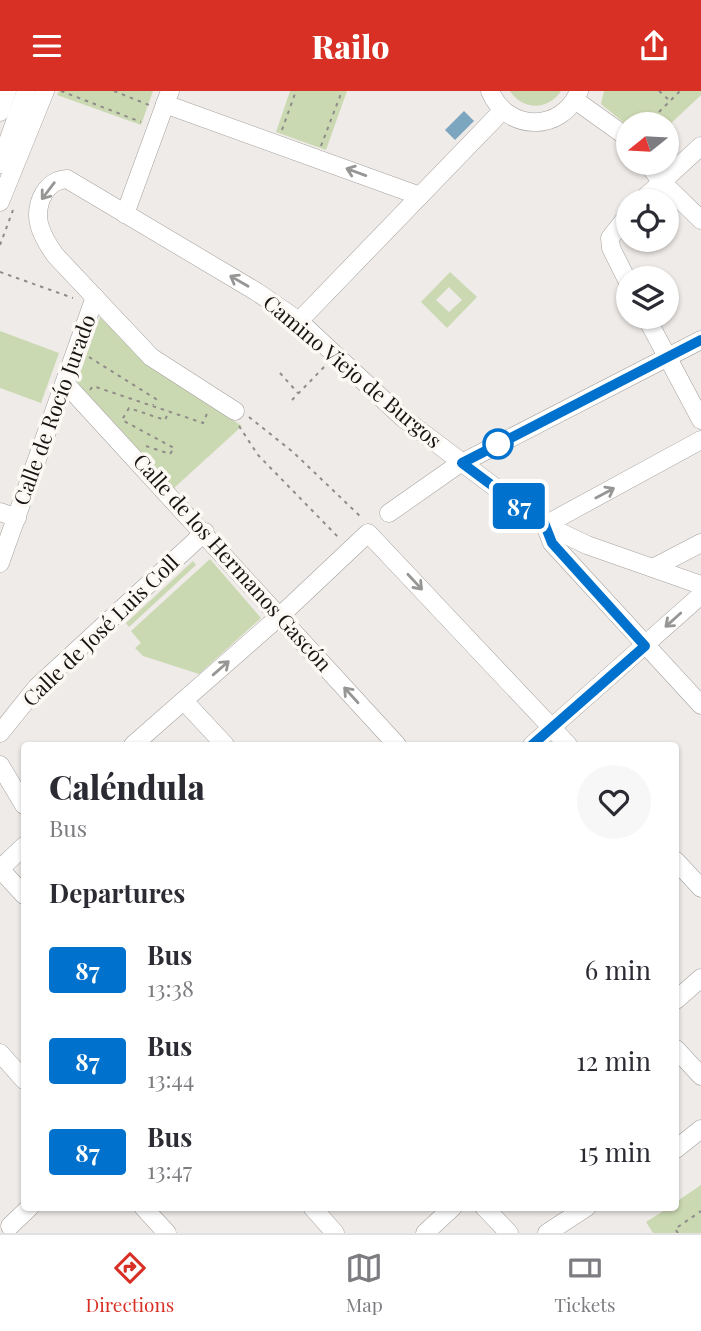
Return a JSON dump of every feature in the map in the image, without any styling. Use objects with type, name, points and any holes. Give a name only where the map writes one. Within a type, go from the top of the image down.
[{"type":"street","points":[[0,112],[7,91]]},
{"type":"street","points":[[0,163],[26,91]]},
{"type":"street","points":[[0,202],[45,91]]},
{"type":"street","points":[[490,91],[502,111],[513,119],[541,123],[566,111],[577,96],[616,128]]},
{"type":"street","points":[[125,214],[162,100],[420,196]]},
{"type":"street","points":[[299,321],[502,111]]},
{"type":"street","points":[[652,189],[701,146]]},
{"type":"street","points":[[656,175],[701,220]]},
{"type":"street","name":"Camino Viejo de Burgos","points":[[88,299],[42,236],[38,221],[38,205],[46,189],[57,180],[66,180],[125,214],[257,292],[299,321],[373,392],[545,525],[701,585]]},
{"type":"street","points":[[616,230],[610,238],[611,248],[620,266]]},
{"type":"street","points":[[88,299],[151,357],[235,411]]},
{"type":"street","name":"Calle de Rocío Jurado","points":[[0,563],[8,515],[65,383],[88,299]]},
{"type":"street","points":[[652,329],[701,420]]},
{"type":"street","points":[[389,513],[414,493],[462,463],[701,340]]},
{"type":"street","name":"Calle de los Hermanos Gascón","points":[[65,383],[205,532],[394,742]]},
{"type":"street","points":[[701,440],[545,525],[552,543],[701,705]]},
{"type":"street","points":[[136,742],[280,616],[350,549],[368,528],[565,742]]},
{"type":"street","name":"Calle de José Luis Coll","points":[[0,733],[37,687],[205,532]]},
{"type":"street","points":[[653,568],[701,543]]},
{"type":"street","points":[[536,742],[701,595]]},
{"type":"street","points":[[184,701],[222,742]]},
{"type":"street","points":[[0,765],[21,800]]},
{"type":"street","points":[[21,849],[0,869],[21,892]]},
{"type":"street","points":[[679,864],[701,888]]},
{"type":"street","points":[[679,997],[701,978]]},
{"type":"street","points":[[679,1052],[701,1076]]},
{"type":"street","points":[[0,1053],[21,1077]]},
{"type":"street","points":[[679,1147],[701,1129]]},
{"type":"street","points":[[9,1225],[25,1211]]},
{"type":"street","points":[[147,1211],[167,1233]]},
{"type":"street","points":[[316,1211],[335,1233]]},
{"type":"street","points":[[425,1233],[449,1211]]},
{"type":"street","points":[[488,1211],[509,1233]]},
{"type":"street","points":[[547,1233],[581,1211]]},
{"type":"path","points":[[61,91],[145,123]]},
{"type":"path","points":[[114,91],[162,100]]},
{"type":"path","points":[[280,135],[296,91]]},
{"type":"path","points":[[320,150],[342,91]]},
{"type":"path","points":[[659,91],[670,101]]},
{"type":"path","points":[[659,112],[680,91]]},
{"type":"path","points":[[0,272],[88,299]]},
{"type":"path","points":[[76,350],[156,399],[152,406]]},
{"type":"path","points":[[292,400],[328,363]]},
{"type":"path","points":[[280,373],[299,394]]},
{"type":"path","points":[[93,386],[203,423],[211,403]]},
{"type":"path","points":[[146,446],[170,454],[174,448],[122,419],[129,408],[165,420],[169,411]]},
{"type":"path","points":[[235,411],[252,418],[293,451],[368,528]]},
{"type":"path","points":[[240,433],[296,496],[350,549]]},
{"type":"path","points":[[678,1233],[675,1229],[701,1212]]},
{"type":"green space","points":[[59,91],[153,91],[141,125],[57,95]]},
{"type":"green space","points":[[290,91],[347,91],[326,150],[276,132]]},
{"type":"green space","points":[[510,91],[561,91],[556,98],[535,106],[521,102]]},
{"type":"green space","points":[[604,91],[701,91],[701,95],[679,116],[679,112],[616,112],[616,116],[601,104]]},
{"type":"green space","points":[[450,272],[477,297],[447,328],[421,302]],"holes":[[[449,287],[462,300],[449,312],[436,300]]]},
{"type":"green space","points":[[100,317],[146,364],[242,426],[174,488],[77,382]]},
{"type":"green space","points":[[0,331],[59,353],[41,403],[0,388]]},
{"type":"green space","points":[[210,559],[261,618],[199,674],[143,656],[135,648],[141,643],[131,631]]},
{"type":"green space","points":[[193,561],[196,565],[129,627],[126,623]]},
{"type":"green space","points":[[701,1185],[701,1233],[653,1233],[646,1222],[663,1211],[679,1211],[679,1200]]},
{"type":"water","points":[[464,111],[474,121],[455,140],[445,130]]},
{"type":"bus line","name":"87","points":[[535,742],[645,646],[552,543],[545,525],[462,463],[701,340]]}]
